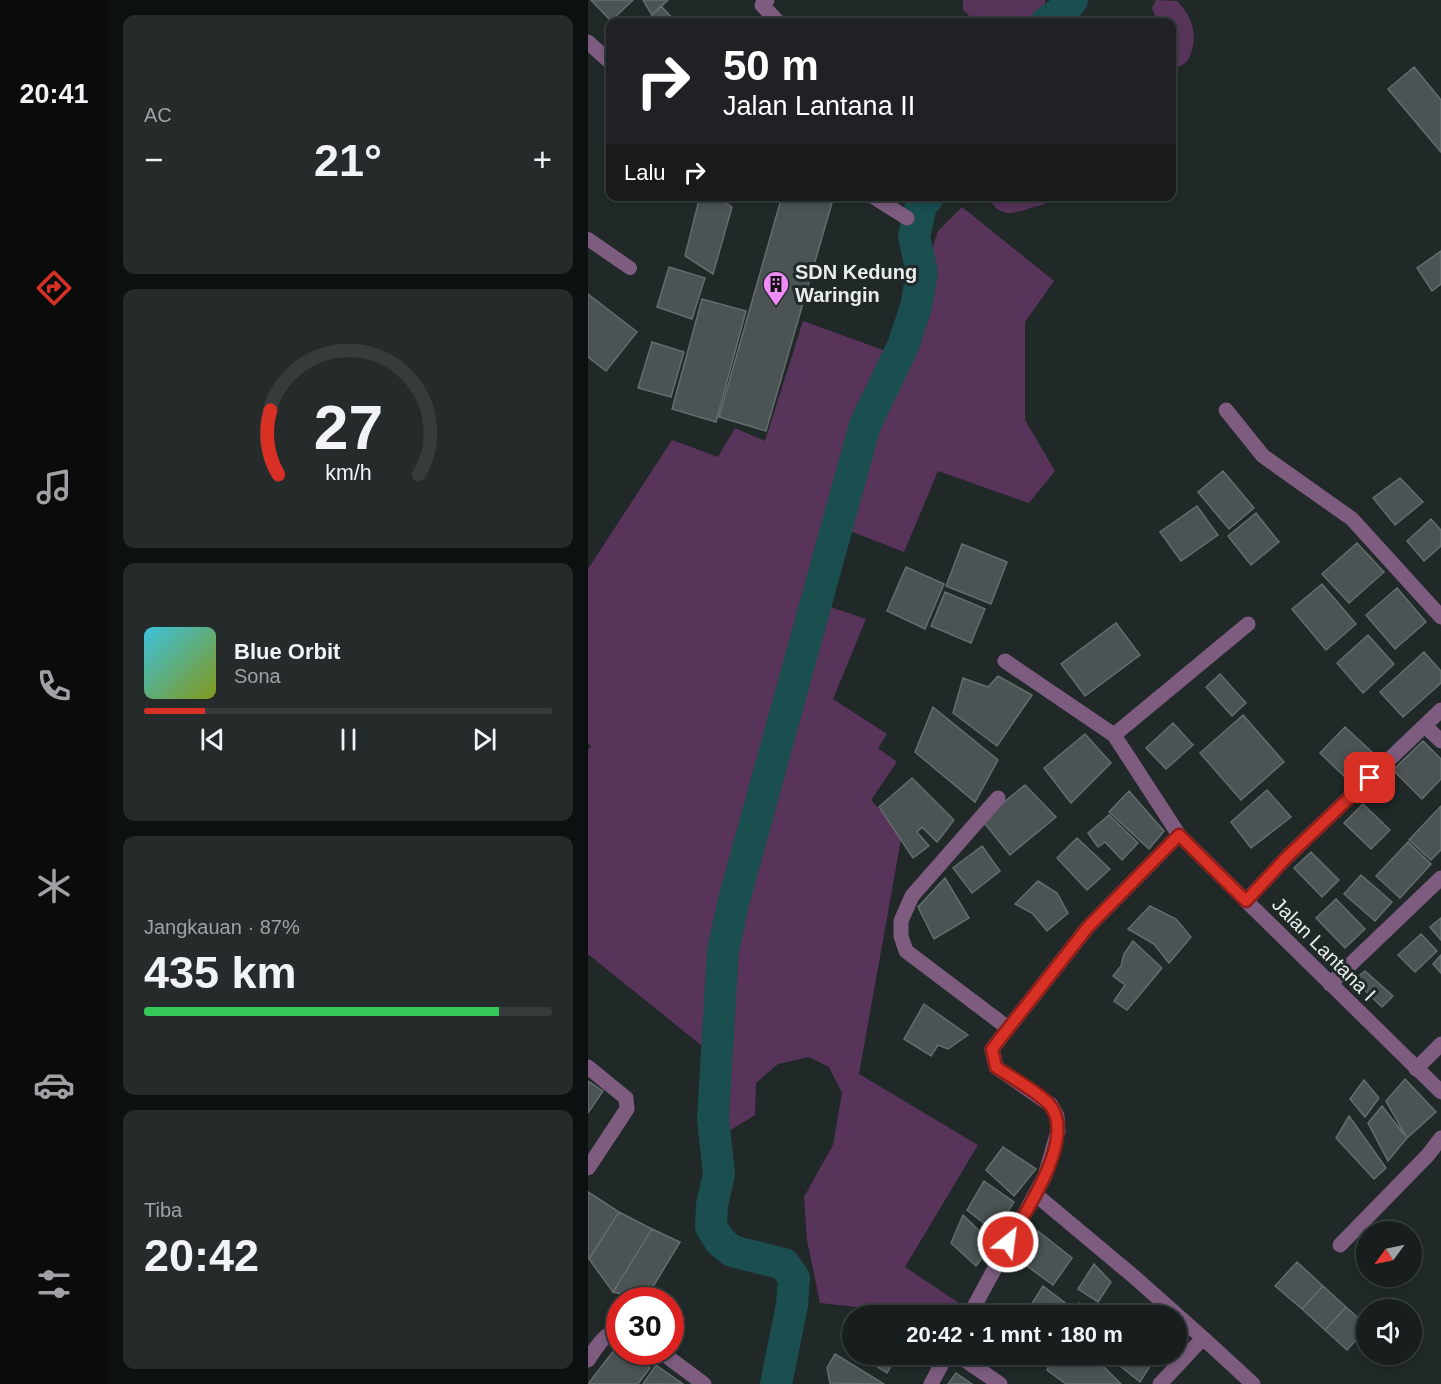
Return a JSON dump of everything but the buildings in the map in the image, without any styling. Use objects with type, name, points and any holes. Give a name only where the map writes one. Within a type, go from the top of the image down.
[{"type":"street","points":[[767,0],[762,6],[774,18]]},
{"type":"street","points":[[588,42],[606,58]]},
{"type":"street","points":[[881,201],[907,218]]},
{"type":"street","points":[[1226,410],[1263,456],[1352,519],[1441,617]]},
{"type":"street","points":[[1005,662],[1114,735],[1248,624]]},
{"type":"street","points":[[1246,901],[1287,857],[1441,710]]},
{"type":"street","points":[[1425,726],[1441,741]]},
{"type":"street","name":"Jalan Lantana I","points":[[1114,735],[1179,835],[1441,1092]]},
{"type":"street","points":[[998,798],[912,896],[901,921],[901,936],[906,951],[1008,1028]]},
{"type":"street","points":[[975,1305],[1048,1170],[1058,1131],[1057,1116],[1051,1105],[996,1067],[992,1049],[1088,927],[1179,835]]},
{"type":"street","points":[[1330,984],[1441,879]]},
{"type":"street","points":[[1416,1069],[1441,1044]]},
{"type":"street","points":[[588,1067],[626,1098],[627,1109],[588,1168]]},
{"type":"street","points":[[1340,1245],[1428,1155],[1441,1138]]},
{"type":"street","points":[[1035,1194],[1132,1275],[1253,1384]]},
{"type":"street","points":[[588,1360],[606,1336]]},
{"type":"street","points":[[1160,1384],[1203,1338]]},
{"type":"street","points":[[678,1365],[704,1384]]},
{"type":"street","points":[[931,1384],[941,1365]]},
{"type":"street","points":[[972,1365],[1000,1384]]},
{"type":"lane","points":[[588,239],[630,268]]},
{"type":"shaded area","points":[[963,0],[1045,0],[1045,13],[1041,18],[972,18],[963,10]]},
{"type":"shaded area","points":[[1156,0],[1177,1],[1192,24],[1194,36],[1192,50],[1186,62],[1176,68],[1176,18],[1156,18],[1152,8]]},
{"type":"shaded area","points":[[991,201],[1052,201],[1014,213],[1002,212]]},
{"type":"shaded area","points":[[962,207],[1054,281],[1025,322],[1025,420],[1055,471],[1029,503],[938,471],[904,552],[840,527],[819,603],[866,619],[833,699],[887,734],[878,748],[897,762],[871,800],[902,834],[859,1074],[978,1145],[905,1267],[962,1305],[842,1305],[820,1303],[807,1240],[804,1197],[833,1145],[842,1093],[829,1067],[809,1057],[778,1064],[756,1083],[755,1115],[729,1131],[707,1120],[707,1050],[588,954],[588,750],[591,746],[588,743],[588,569],[672,440],[718,457],[735,428],[765,441],[803,321],[897,355],[938,231]]},
{"type":"waterway","points":[[1053,18],[1065,9],[1072,0]]},
{"type":"waterway","points":[[776,1384],[792,1305],[794,1278],[784,1264],[732,1251],[720,1241],[711,1227],[712,1205],[719,1174],[713,1119],[723,950],[734,900],[865,425],[903,346],[916,307],[922,273],[914,236],[921,206],[925,201]]},
{"type":"place","name":"SDN Kedung Waringin","points":[[776,307]]},
{"type":"route","points":[[1008,1242],[1048,1170],[1058,1131],[1057,1116],[1051,1105],[996,1067],[992,1049],[1008,1028],[1088,927],[1179,835],[1246,901],[1287,857],[1370,778]]}]
